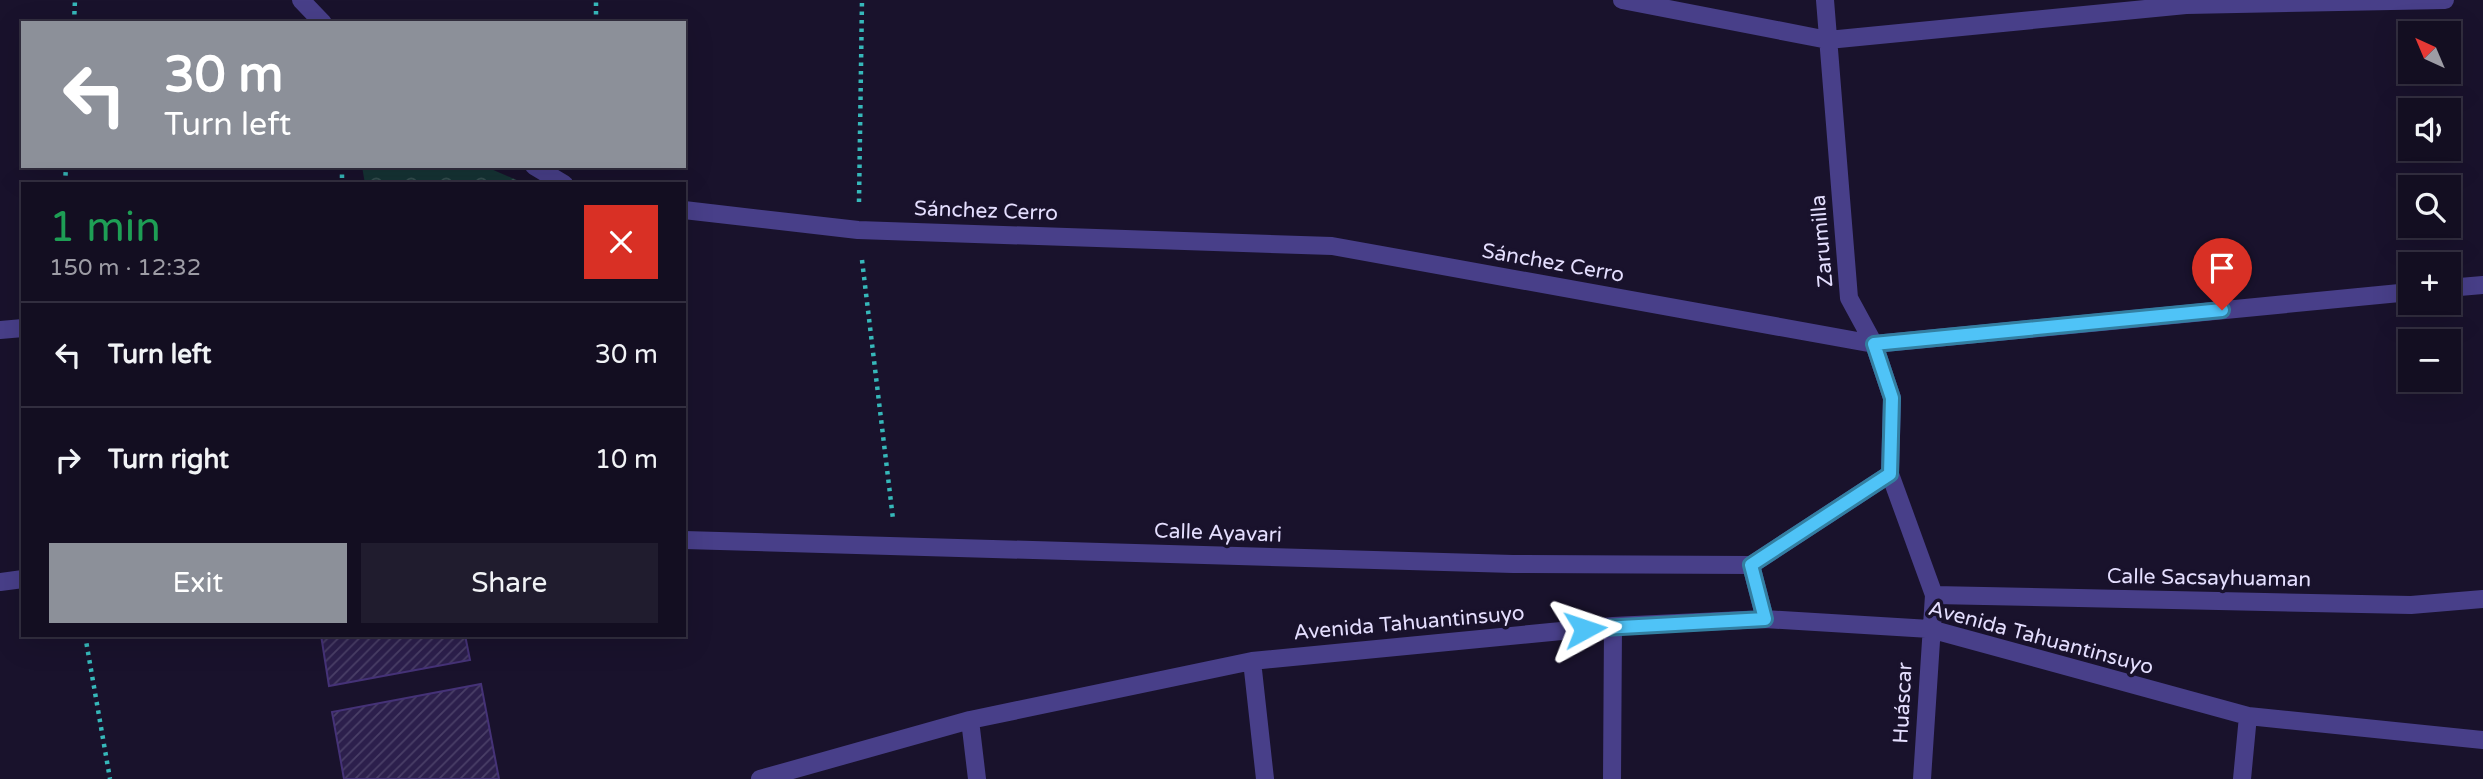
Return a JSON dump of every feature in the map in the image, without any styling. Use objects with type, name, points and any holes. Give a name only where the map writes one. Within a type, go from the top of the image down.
[{"type":"street","points":[[301,0],[321,21]]},
{"type":"street","points":[[1622,0],[1828,40],[2186,2],[2445,0]]},
{"type":"street","name":"Zarumilla","points":[[1825,0],[1849,298],[1874,344],[1892,398],[1890,474],[1934,595],[1930,629]]},
{"type":"street","points":[[537,168],[561,182]]},
{"type":"street","name":"Sánchez Cerro","points":[[686,210],[858,230],[1332,246],[1874,344],[2398,293]]},
{"type":"street","points":[[2461,287],[2483,285]]},
{"type":"street","points":[[0,330],[21,328]]},
{"type":"street","points":[[1765,619],[1751,565],[1890,474]]},
{"type":"street","name":"Calle Ayavari","points":[[686,540],[1513,564],[1751,565]]},
{"type":"street","points":[[0,582],[21,579]]},
{"type":"street","name":"Calle Sacsayhuaman","points":[[1934,595],[2411,605],[2483,599]]},
{"type":"street","name":"Avenida Tahuantinsuyo","points":[[760,779],[970,720],[1252,661],[1613,626],[1765,619],[1930,629],[2248,716],[2483,740]]},
{"type":"street","points":[[1612,779],[1613,626]]},
{"type":"street","name":"Huáscar","points":[[1922,779],[1930,629]]},
{"type":"street","points":[[1252,661],[1265,779]]},
{"type":"street","points":[[2242,779],[2248,716]]},
{"type":"street","points":[[970,720],[976,779]]},
{"type":"path","points":[[74,21],[75,0]]},
{"type":"path","points":[[596,0],[596,21]]},
{"type":"path","points":[[862,0],[858,230],[896,546]]},
{"type":"path","points":[[85,637],[110,779]]},
{"type":"green space","points":[[362,168],[489,168],[521,182],[365,182]]},
{"type":"building","points":[[321,637],[465,637],[470,660],[329,686]]},
{"type":"building","points":[[481,684],[499,779],[344,779],[332,712]]},
{"type":"route","points":[[1585,629],[1765,619],[1751,565],[1890,474],[1892,398],[1874,344],[2222,310]]}]
